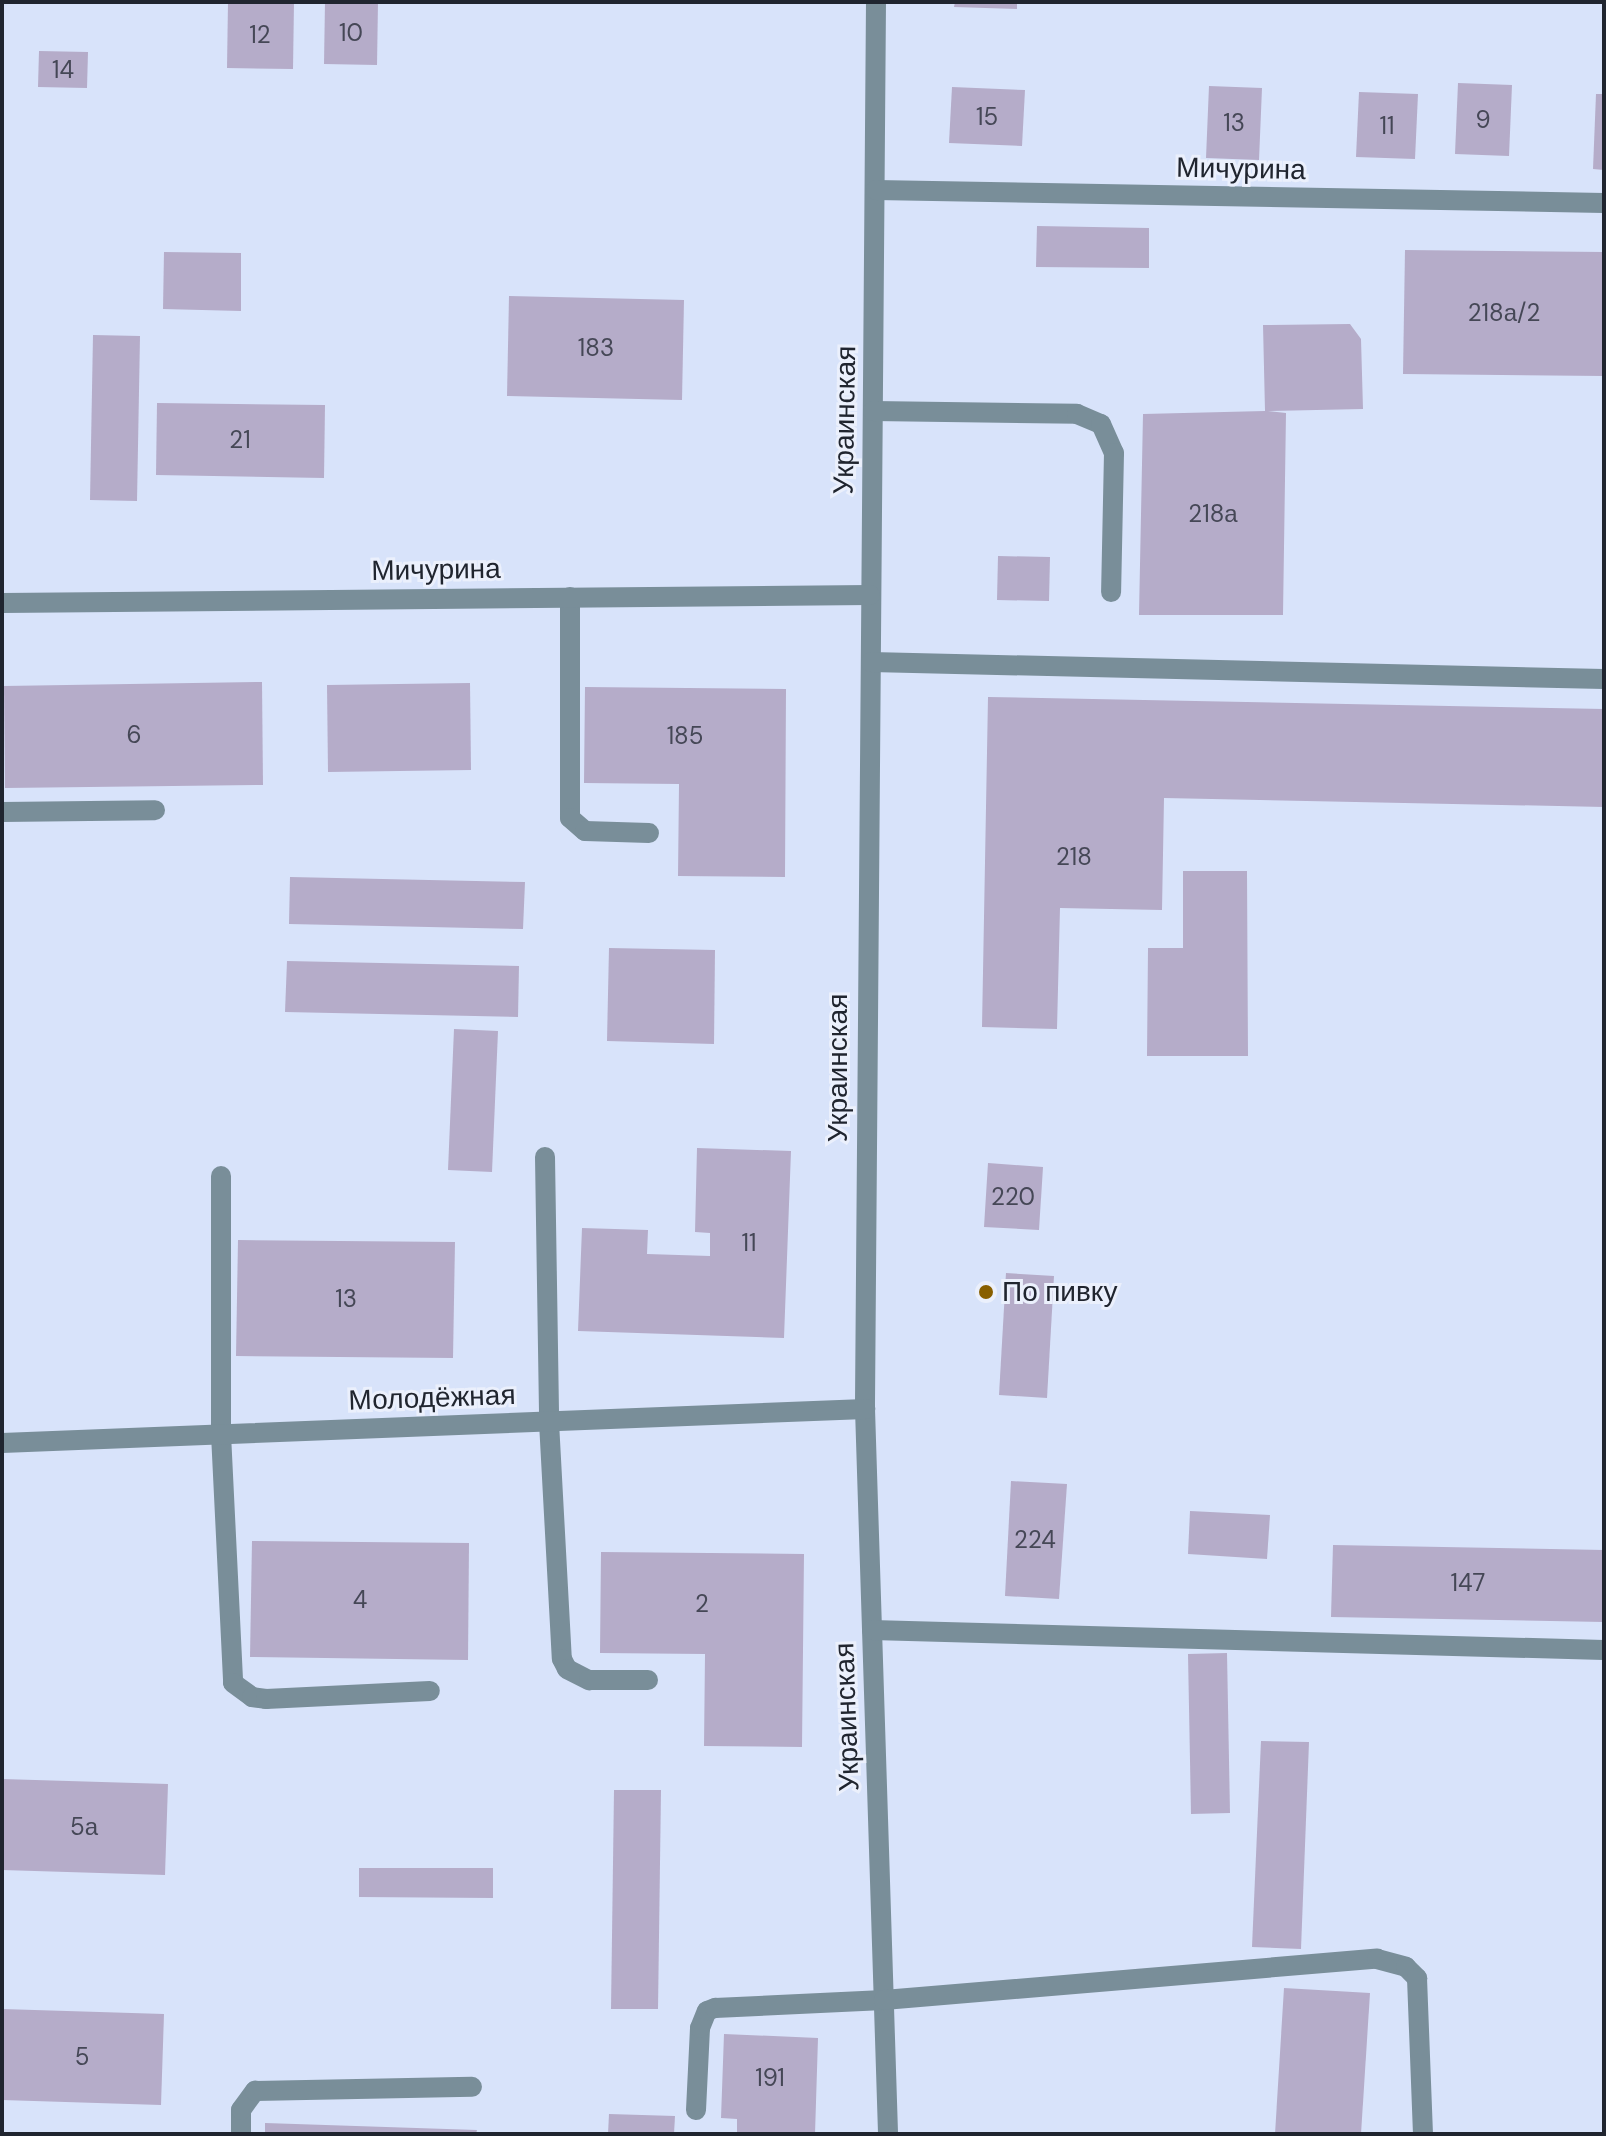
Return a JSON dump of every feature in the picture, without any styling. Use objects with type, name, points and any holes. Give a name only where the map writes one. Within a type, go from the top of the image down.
[{"type":"street","name":"Украинская","points":[[876,2],[865,1409],[888,2134]]},
{"type":"street","name":"Мичурина","points":[[876,190],[1604,203]]},
{"type":"street","points":[[873,411],[1077,414],[1101,424],[1114,453],[1111,592]]},
{"type":"street","name":"Мичурина","points":[[2,603],[870,595]]},
{"type":"street","points":[[570,597],[570,818],[585,831],[649,833]]},
{"type":"street","points":[[871,662],[1604,679]]},
{"type":"street","points":[[2,812],[155,810]]},
{"type":"street","points":[[545,1157],[549,1422],[562,1659],[567,1669],[589,1680],[648,1680]]},
{"type":"street","points":[[221,1176],[221,1434],[233,1683],[252,1697],[266,1699],[430,1691]]},
{"type":"street","name":"Молодёжная","points":[[2,1443],[865,1409]]},
{"type":"street","points":[[872,1630],[1604,1650]]},
{"type":"street","points":[[696,2110],[700,2028],[707,2011],[1390,1960],[1417,1978],[1421,1997],[1423,2134]]},
{"type":"street","points":[[241,2134],[241,2110],[255,2091],[472,2087]]},
{"type":"building","points":[[228,2],[294,2],[293,69],[227,68]]},
{"type":"building","points":[[325,2],[378,2],[377,65],[324,64]]},
{"type":"building","points":[[955,2],[1017,2],[1017,9],[954,7]]},
{"type":"building","points":[[39,51],[88,52],[87,88],[38,87]]},
{"type":"building","points":[[1458,83],[1512,85],[1509,156],[1455,154]]},
{"type":"building","points":[[1209,86],[1262,88],[1259,160],[1206,158]]},
{"type":"building","points":[[952,87],[1025,90],[1022,146],[949,143]]},
{"type":"building","points":[[1359,92],[1418,94],[1415,159],[1356,157]]},
{"type":"building","points":[[1596,94],[1604,94],[1604,170],[1593,169]]},
{"type":"building","points":[[1037,226],[1149,228],[1149,268],[1036,267]]},
{"type":"building","points":[[1405,250],[1604,252],[1604,376],[1403,374]]},
{"type":"building","points":[[164,252],[241,253],[241,311],[163,309]]},
{"type":"building","points":[[509,296],[684,300],[682,400],[507,396]]},
{"type":"building","points":[[1350,324],[1361,339],[1363,409],[1268,411],[1286,413],[1283,615],[1139,615],[1143,414],[1265,411],[1263,325]]},
{"type":"building","points":[[93,335],[140,336],[137,501],[90,500]]},
{"type":"building","points":[[157,403],[325,405],[324,478],[156,475]]},
{"type":"building","points":[[998,556],[1050,557],[1049,601],[997,600]]},
{"type":"building","points":[[262,682],[263,785],[5,788],[4,686]]},
{"type":"building","points":[[470,683],[471,770],[328,772],[327,685]]},
{"type":"building","points":[[585,687],[786,689],[785,877],[678,876],[679,784],[584,783]]},
{"type":"building","points":[[988,697],[1604,709],[1604,807],[1164,798],[1162,910],[1060,908],[1057,1029],[982,1027]]},
{"type":"building","points":[[1183,871],[1247,871],[1248,1056],[1147,1056],[1148,948],[1183,948]]},
{"type":"building","points":[[290,877],[525,882],[523,929],[289,924]]},
{"type":"building","points":[[609,948],[715,950],[714,1044],[607,1041]]},
{"type":"building","points":[[287,961],[519,966],[518,1017],[285,1012]]},
{"type":"building","points":[[454,1029],[498,1031],[492,1172],[448,1170]]},
{"type":"building","points":[[697,1148],[791,1151],[784,1338],[578,1331],[582,1228],[648,1230],[647,1254],[710,1256],[710,1233],[695,1232]]},
{"type":"building","points":[[988,1163],[1043,1167],[1039,1230],[984,1227]]},
{"type":"building","points":[[238,1240],[455,1242],[453,1358],[236,1356]]},
{"type":"building","points":[[1006,1273],[1054,1276],[1047,1398],[999,1395]]},
{"type":"building","points":[[1011,1481],[1067,1484],[1059,1599],[1005,1596]]},
{"type":"building","points":[[1190,1511],[1270,1515],[1267,1559],[1188,1554]]},
{"type":"building","points":[[252,1541],[469,1543],[468,1660],[250,1657]]},
{"type":"building","points":[[1333,1545],[1604,1550],[1604,1622],[1331,1617]]},
{"type":"building","points":[[601,1552],[804,1554],[802,1747],[704,1746],[705,1654],[600,1653]]},
{"type":"building","points":[[1227,1653],[1230,1813],[1191,1814],[1188,1654]]},
{"type":"building","points":[[1261,1741],[1309,1742],[1301,1949],[1252,1947]]},
{"type":"building","points":[[2,1779],[168,1784],[165,1875],[2,1870]]},
{"type":"building","points":[[614,1790],[661,1790],[658,2009],[611,2009]]},
{"type":"building","points":[[359,1868],[493,1868],[493,1898],[359,1897]]},
{"type":"building","points":[[1284,1988],[1370,1993],[1361,2134],[1275,2134]]},
{"type":"building","points":[[2,2009],[164,2014],[161,2105],[2,2100]]},
{"type":"building","points":[[724,2034],[818,2038],[815,2134],[737,2134],[737,2119],[721,2118]]},
{"type":"building","points":[[609,2114],[675,2116],[674,2134],[608,2134]]},
{"type":"building","points":[[265,2123],[477,2130],[476,2134],[265,2134]]},
{"type":"place","name":"По пивку","points":[[986,1292]]}]
